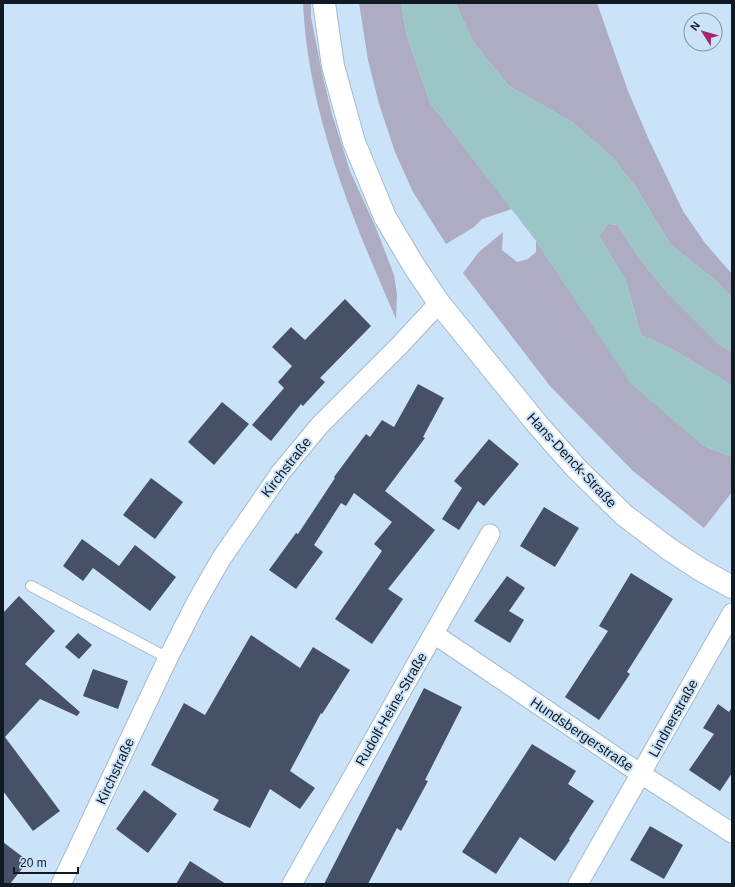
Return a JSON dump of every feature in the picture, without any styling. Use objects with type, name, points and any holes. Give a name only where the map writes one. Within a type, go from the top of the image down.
[{"type":"street","name":"Hans-Denck-Straße","points":[[324,3],[332,66],[354,142],[385,217],[414,266],[439,303],[543,431],[576,468],[624,515],[688,562],[732,587]]},
{"type":"street","name":"Kirchstraße","points":[[61,884],[168,658],[197,601],[221,559],[281,472],[320,425],[399,346],[439,303]]},
{"type":"street","name":"Rudolf-Heine-Straße","points":[[292,884],[490,534]]},
{"type":"street","name":"Lindnerstraße","points":[[578,884],[732,613]]},
{"type":"street","name":"Hundsbergerstraße","points":[[434,634],[641,774],[732,833]]},
{"type":"lane","points":[[31,586],[168,658]]},
{"type":"shaded area","points":[[303,3],[311,3],[311,17],[322,73],[332,114],[350,171],[376,228],[394,275],[397,294],[396,319],[349,204],[323,125],[313,85]]},
{"type":"shaded area","points":[[359,3],[401,3],[407,36],[430,103],[512,209],[482,219],[474,227],[446,244],[413,192],[395,152],[379,104],[368,60]]},
{"type":"shaded area","points":[[401,3],[455,3],[474,43],[509,86],[572,122],[612,157],[635,186],[670,244],[716,281],[732,298],[732,352],[720,345],[665,290],[639,258],[618,225],[608,224],[599,236],[626,281],[641,335],[672,349],[725,381],[732,387],[732,457],[702,445],[631,384],[536,241],[430,103],[407,36]]},
{"type":"shaded area","points":[[455,3],[597,3],[628,91],[649,140],[683,211],[705,243],[732,274],[732,298],[716,281],[670,244],[635,186],[612,157],[572,122],[509,86],[474,43]]},
{"type":"shaded area","points":[[608,224],[618,225],[639,258],[665,290],[720,345],[732,352],[732,387],[725,381],[672,349],[641,335],[626,281],[599,236]]},
{"type":"shaded area","points":[[503,232],[502,250],[517,262],[528,259],[536,252],[536,241],[591,323],[702,445],[732,457],[732,492],[704,528],[633,471],[550,386],[463,273],[479,252]]},
{"type":"building","points":[[345,299],[371,326],[320,378],[325,382],[303,406],[301,404],[271,441],[252,425],[284,388],[278,382],[292,366],[272,347],[291,327],[305,340]]},
{"type":"building","points":[[418,384],[444,398],[423,437],[425,438],[385,491],[435,530],[388,589],[403,599],[372,644],[335,619],[382,551],[374,544],[392,522],[354,493],[346,506],[341,503],[314,545],[323,552],[296,589],[269,570],[296,533],[298,534],[335,478],[334,477],[366,434],[370,437],[382,420],[394,427]]},
{"type":"building","points":[[222,402],[249,424],[214,465],[188,442]]},
{"type":"building","points":[[489,439],[519,464],[484,506],[478,501],[459,530],[442,519],[462,488],[454,481]]},
{"type":"building","points":[[151,478],[183,502],[155,539],[123,515]]},
{"type":"building","points":[[544,507],[579,528],[555,567],[520,546]]},
{"type":"building","points":[[82,539],[119,566],[135,545],[176,577],[150,611],[93,568],[83,581],[63,566]]},
{"type":"building","points":[[631,573],[673,599],[627,672],[630,674],[599,720],[565,697],[608,631],[599,626]]},
{"type":"building","points":[[507,576],[525,588],[509,611],[524,620],[510,643],[474,621]]},
{"type":"building","points":[[19,596],[55,631],[25,664],[80,712],[77,716],[40,699],[5,737],[60,811],[33,831],[3,791],[3,613]]},
{"type":"building","points":[[78,633],[92,645],[79,659],[65,647]]},
{"type":"building","points":[[251,635],[300,668],[313,647],[350,670],[322,714],[321,713],[290,771],[315,788],[300,809],[270,789],[250,828],[213,810],[219,800],[151,765],[184,703],[205,715]]},
{"type":"building","points":[[93,669],[128,681],[118,709],[83,696]]},
{"type":"building","points":[[424,688],[462,707],[425,780],[428,781],[401,831],[397,828],[368,884],[324,884]]},
{"type":"building","points":[[718,704],[729,712],[732,707],[732,773],[720,791],[689,770],[714,734],[703,728]]},
{"type":"building","points":[[532,744],[576,771],[568,784],[594,801],[555,861],[520,837],[496,874],[462,852]]},
{"type":"building","points":[[144,790],[177,814],[148,853],[116,829]]},
{"type":"building","points":[[650,826],[683,845],[664,879],[630,860]]},
{"type":"building","points":[[3,842],[28,861],[10,884],[3,884]]},
{"type":"building","points":[[190,861],[226,884],[176,884]]}]
